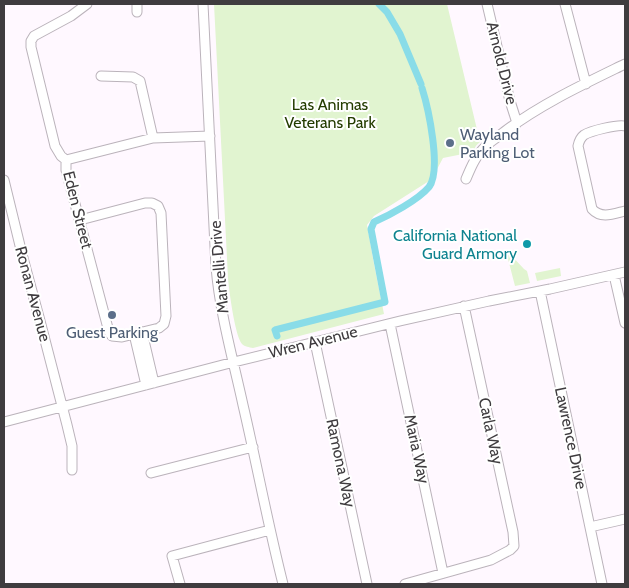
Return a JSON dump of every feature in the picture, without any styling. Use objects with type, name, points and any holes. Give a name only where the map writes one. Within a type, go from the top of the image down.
[{"type":"street","name":"Eden Street","points":[[87,4],[71,16],[34,36],[30,47],[55,146],[57,152],[66,160],[66,170],[109,332],[112,336],[117,337],[138,333]]},
{"type":"street","name":"Mantelli Drive","points":[[203,4],[218,283],[222,313],[283,584]]},
{"type":"street","name":"Arnold Drive","points":[[487,4],[517,123]]},
{"type":"street","points":[[565,4],[586,84]]},
{"type":"street","points":[[466,179],[472,164],[485,147],[517,123],[536,110],[625,64]]},
{"type":"street","points":[[101,76],[133,77],[140,81],[153,138]]},
{"type":"street","points":[[625,126],[618,125],[588,133],[581,138],[579,143],[592,209],[604,215],[625,211]]},
{"type":"street","points":[[66,160],[153,138],[210,136]]},
{"type":"street","name":"Ronan Avenue","points":[[4,180],[72,446],[72,470]]},
{"type":"street","points":[[80,220],[149,202],[156,204],[160,209],[166,320],[160,328],[138,333],[150,384]]},
{"type":"street","name":"Wren Avenue","points":[[4,422],[234,362],[464,306],[625,272]]},
{"type":"street","points":[[614,275],[625,323]]},
{"type":"street","name":"Lawrence Drive","points":[[540,291],[602,584]]},
{"type":"street","name":"Carla Way","points":[[443,574],[491,560],[514,546],[513,532],[464,306]]},
{"type":"street","name":"Maria Way","points":[[390,324],[443,574]]},
{"type":"street","name":"Ramona Way","points":[[315,342],[366,584]]},
{"type":"street","points":[[151,474],[253,447]]},
{"type":"street","points":[[590,527],[625,519]]},
{"type":"street","points":[[180,584],[172,556],[270,530]]},
{"type":"street","points":[[405,584],[443,574]]},
{"type":"green space","name":"Las Animas Veterans Park","points":[[214,4],[447,4],[480,142],[475,147],[475,153],[472,157],[468,153],[443,158],[429,181],[374,216],[367,225],[384,314],[253,348],[243,345],[239,339],[228,278]]},
{"type":"green space","points":[[510,254],[527,271],[530,283],[515,286],[507,255]]},
{"type":"green space","points":[[560,268],[561,276],[537,281],[535,273]]},
{"type":"waterway","points":[[379,4],[387,12],[400,34],[421,84]]},
{"type":"waterway","points":[[277,336],[275,330],[385,302],[371,229],[374,222],[418,197],[429,187],[433,179],[433,138],[422,88]]},
{"type":"place","name":"Wayland Parking Lot","points":[[450,143]]},
{"type":"place","name":"California National Guard Armory","points":[[527,244]]},
{"type":"place","name":"Guest Parking","points":[[112,315]]}]
